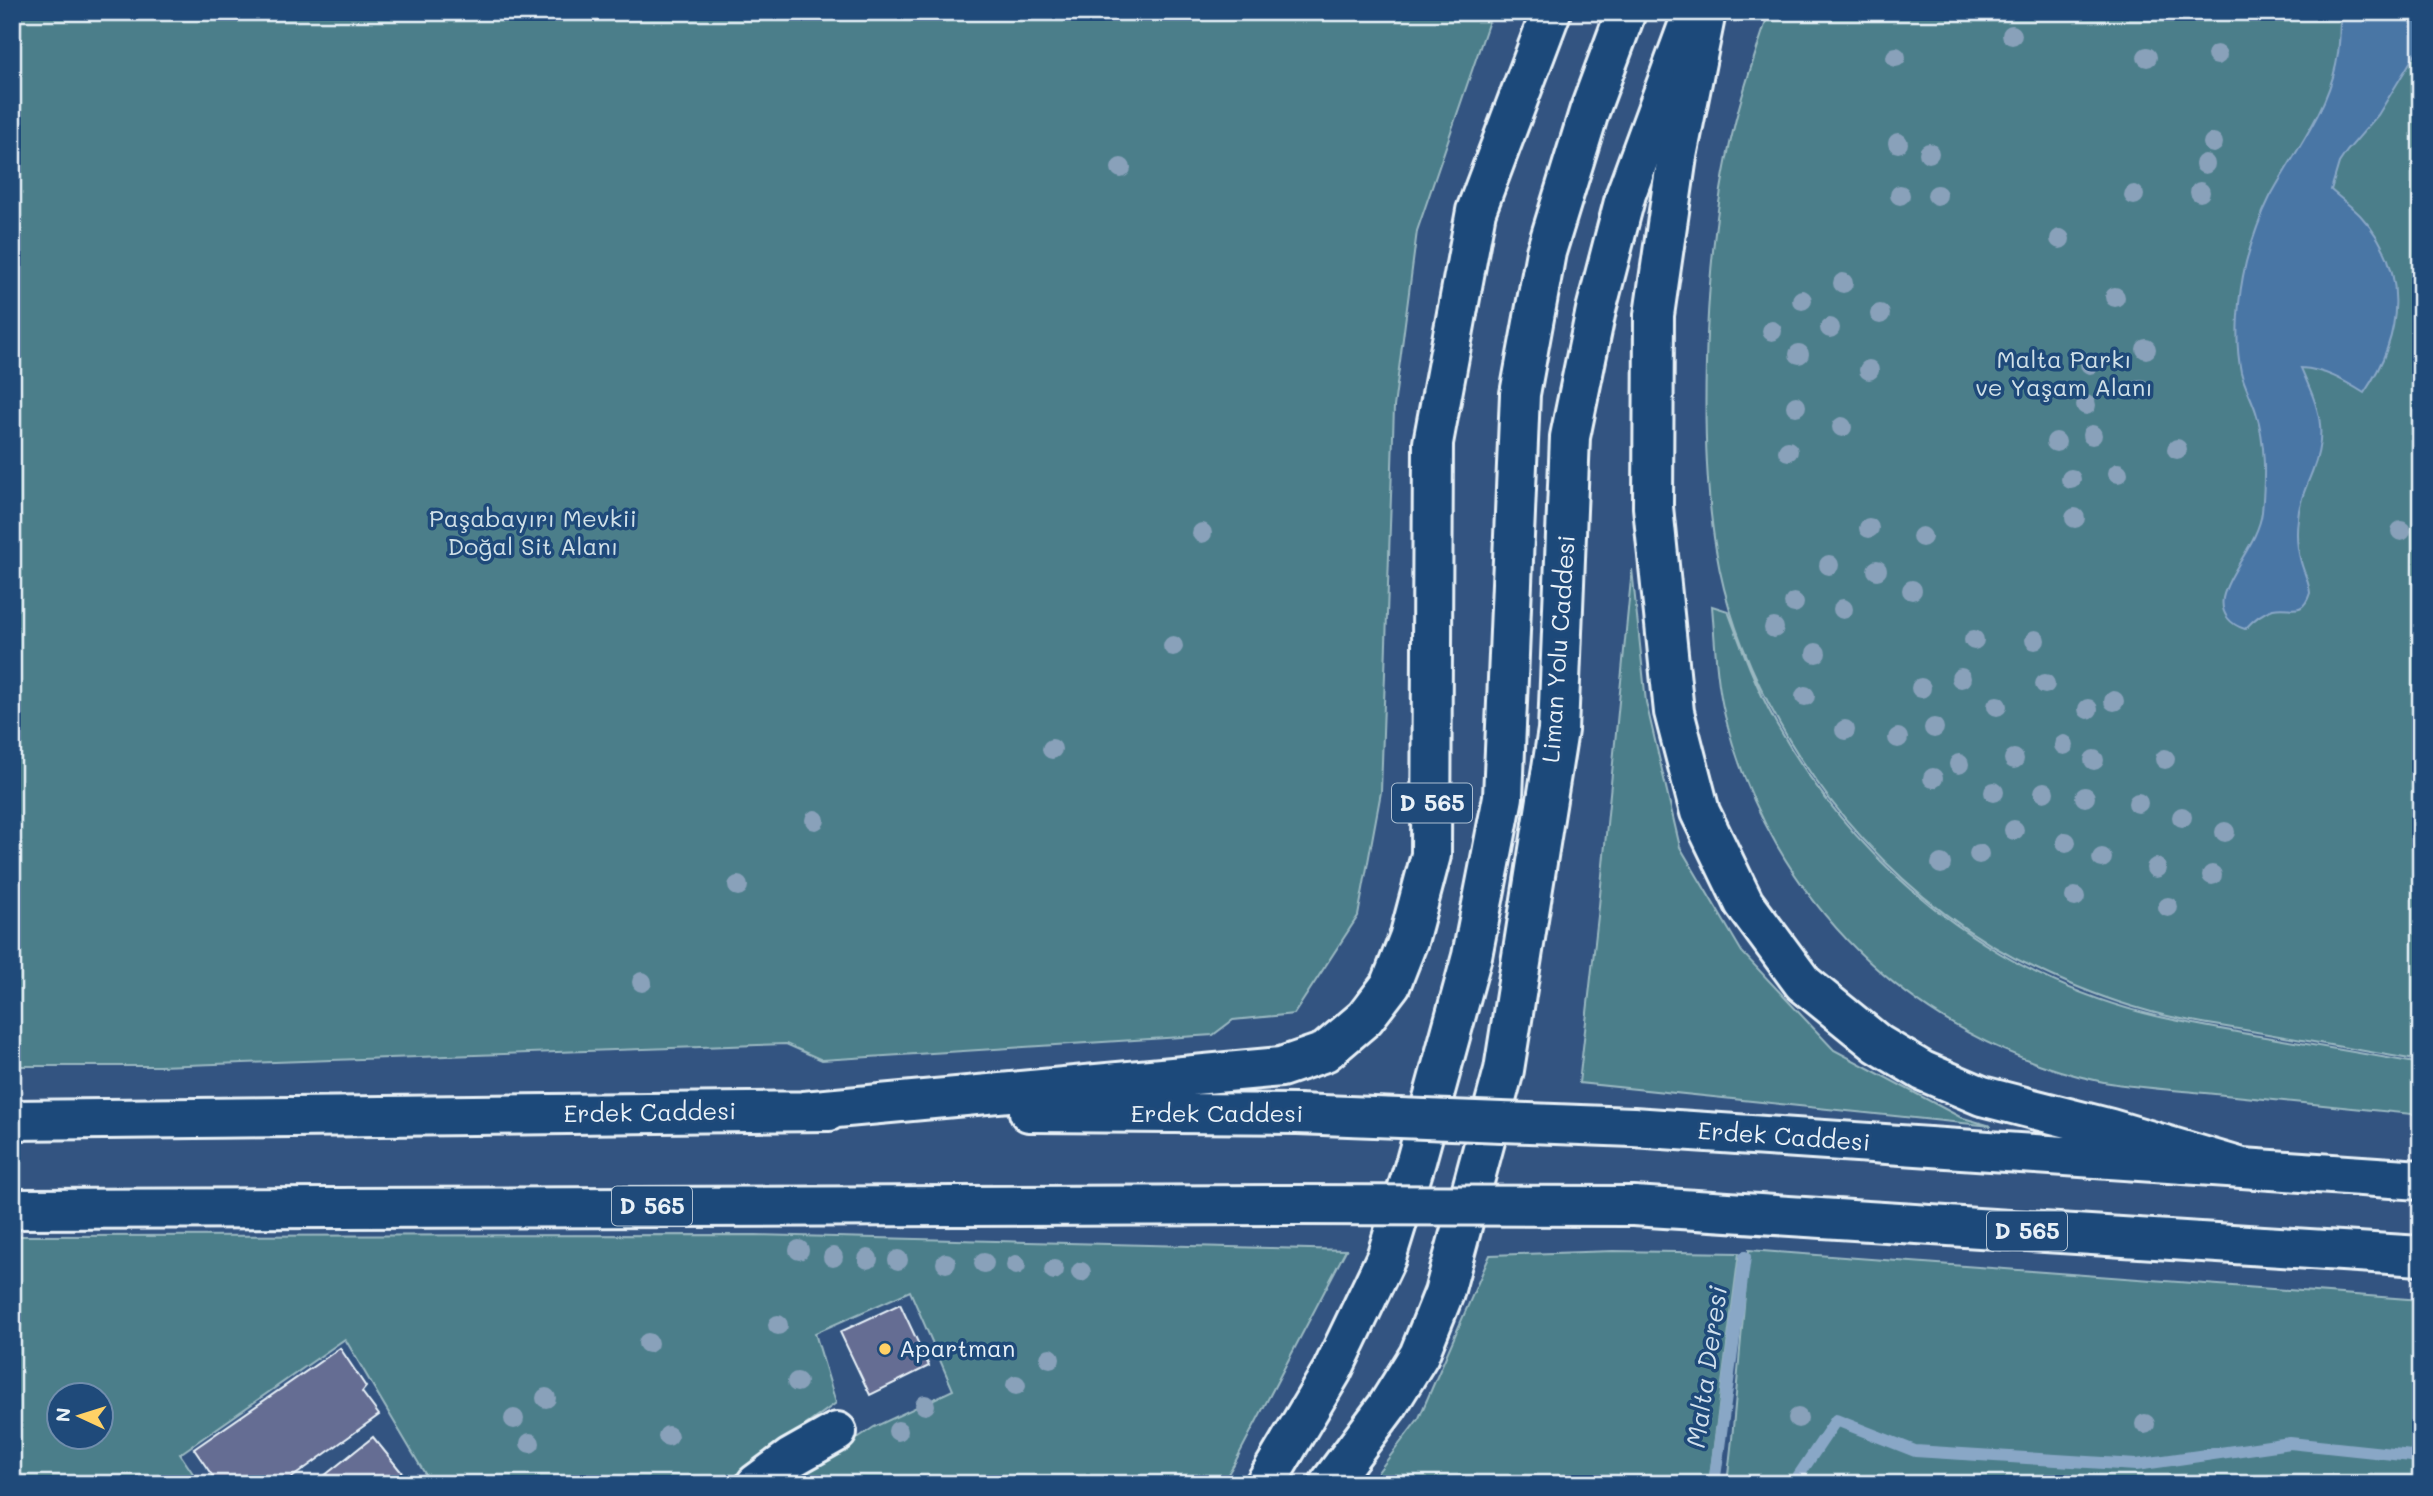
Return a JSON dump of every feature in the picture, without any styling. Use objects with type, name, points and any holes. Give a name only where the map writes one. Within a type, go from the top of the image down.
[{"type":"main road","name":"D 565","points":[[804,1111],[1281,1067],[1325,1052],[1365,1018],[1391,984],[1409,939],[1431,855],[1433,443],[1476,212],[1551,12]]},
{"type":"main road","name":"Liman Yolu Caddesi","points":[[1265,1484],[1332,1371],[1386,1258],[1416,1161],[1472,956],[1503,797],[1520,394],[1546,252],[1589,112],[1626,12]]},
{"type":"main road","name":"Liman Yolu Caddesi","points":[[1329,1484],[1388,1405],[1419,1355],[1444,1293],[1504,1070],[1559,730],[1570,437],[1597,310],[1626,194],[1693,12]]},
{"type":"main road","name":"D 565","points":[[1706,12],[1677,156],[1654,329],[1653,507],[1674,712],[1700,812],[1744,903],[1803,983],[1878,1044],[1923,1071],[1982,1096],[2111,1129],[2239,1167]]},
{"type":"main road","name":"Erdek Caddesi","points":[[12,1120],[804,1111],[1297,1114],[1633,1127],[2421,1180]]},
{"type":"main road","name":"D 565","points":[[12,1209],[1633,1206],[2421,1256]]},
{"type":"main road","points":[[756,1484],[791,1458],[837,1432]]},
{"type":"green space","name":"Paşabayırı Mevkii Doğal Sit Alanı","points":[[12,12],[1492,12],[1417,231],[1394,407],[1381,792],[1358,916],[1294,1014],[1233,1020],[1213,1035],[822,1060],[786,1044],[159,1066],[12,1066]]},
{"type":"green space","name":"Malta Parkı ve Yaşam Alanı","points":[[1769,12],[2421,12],[2421,1061],[2155,1013],[2088,991],[2013,957],[1966,929],[1902,878],[1838,810],[1790,742],[1752,668],[1724,589],[1712,524],[1706,442],[1708,308],[1719,204],[1738,112]]},
{"type":"green space","points":[[1632,569],[1646,702],[1680,847],[1742,952],[1834,1050],[1960,1117],[1991,1126],[1579,1083]]},
{"type":"green space","points":[[1712,606],[1728,611],[1769,709],[1808,774],[1845,822],[1886,866],[1931,906],[1979,940],[2031,970],[2086,995],[2187,1023],[2421,1064],[2421,1115],[2099,1081],[2031,1061],[1969,1033],[1911,996],[1860,953],[1815,902],[1777,845],[1747,783],[1725,716],[1718,675]]},
{"type":"green space","points":[[756,1235],[1346,1250],[1222,1484],[788,1484],[874,1427],[953,1390],[910,1291],[815,1333],[836,1403],[725,1484],[431,1484],[345,1339],[180,1454],[200,1484],[12,1484],[12,1236]]},
{"type":"green space","points":[[1749,1250],[2421,1300],[2421,1484],[1727,1484]]},
{"type":"green space","points":[[1613,1251],[1739,1253],[1709,1484],[1369,1484],[1419,1418],[1490,1255]]},
{"type":"water","points":[[2340,12],[2421,12],[2420,46],[2378,115],[2339,163],[2331,190],[2360,215],[2376,236],[2387,258],[2394,280],[2393,326],[2387,349],[2364,393],[2326,373],[2301,368],[2316,407],[2320,431],[2317,457],[2301,501],[2297,524],[2301,562],[2310,593],[2300,608],[2273,609],[2258,617],[2245,629],[2235,625],[2223,609],[2226,588],[2260,523],[2263,500],[2262,436],[2242,377],[2239,359],[2237,331],[2243,275],[2256,229],[2270,197],[2325,100],[2336,65]]},
{"type":"building","name":"Apartman","points":[[900,1304],[929,1366],[870,1395],[840,1332]]},
{"type":"building","points":[[340,1348],[366,1387],[362,1392],[379,1415],[283,1484],[218,1484],[194,1449]]},
{"type":"building","points":[[373,1437],[403,1474],[393,1484],[314,1484]]},
{"type":"waterway","name":"Malta Deresi","points":[[1714,1484],[1745,1257]]},
{"type":"waterway","points":[[1793,1484],[1836,1420],[1915,1451],[2136,1465],[2290,1443],[2421,1457]]},
{"type":"place","name":"Apartman","points":[[885,1349]]}]
